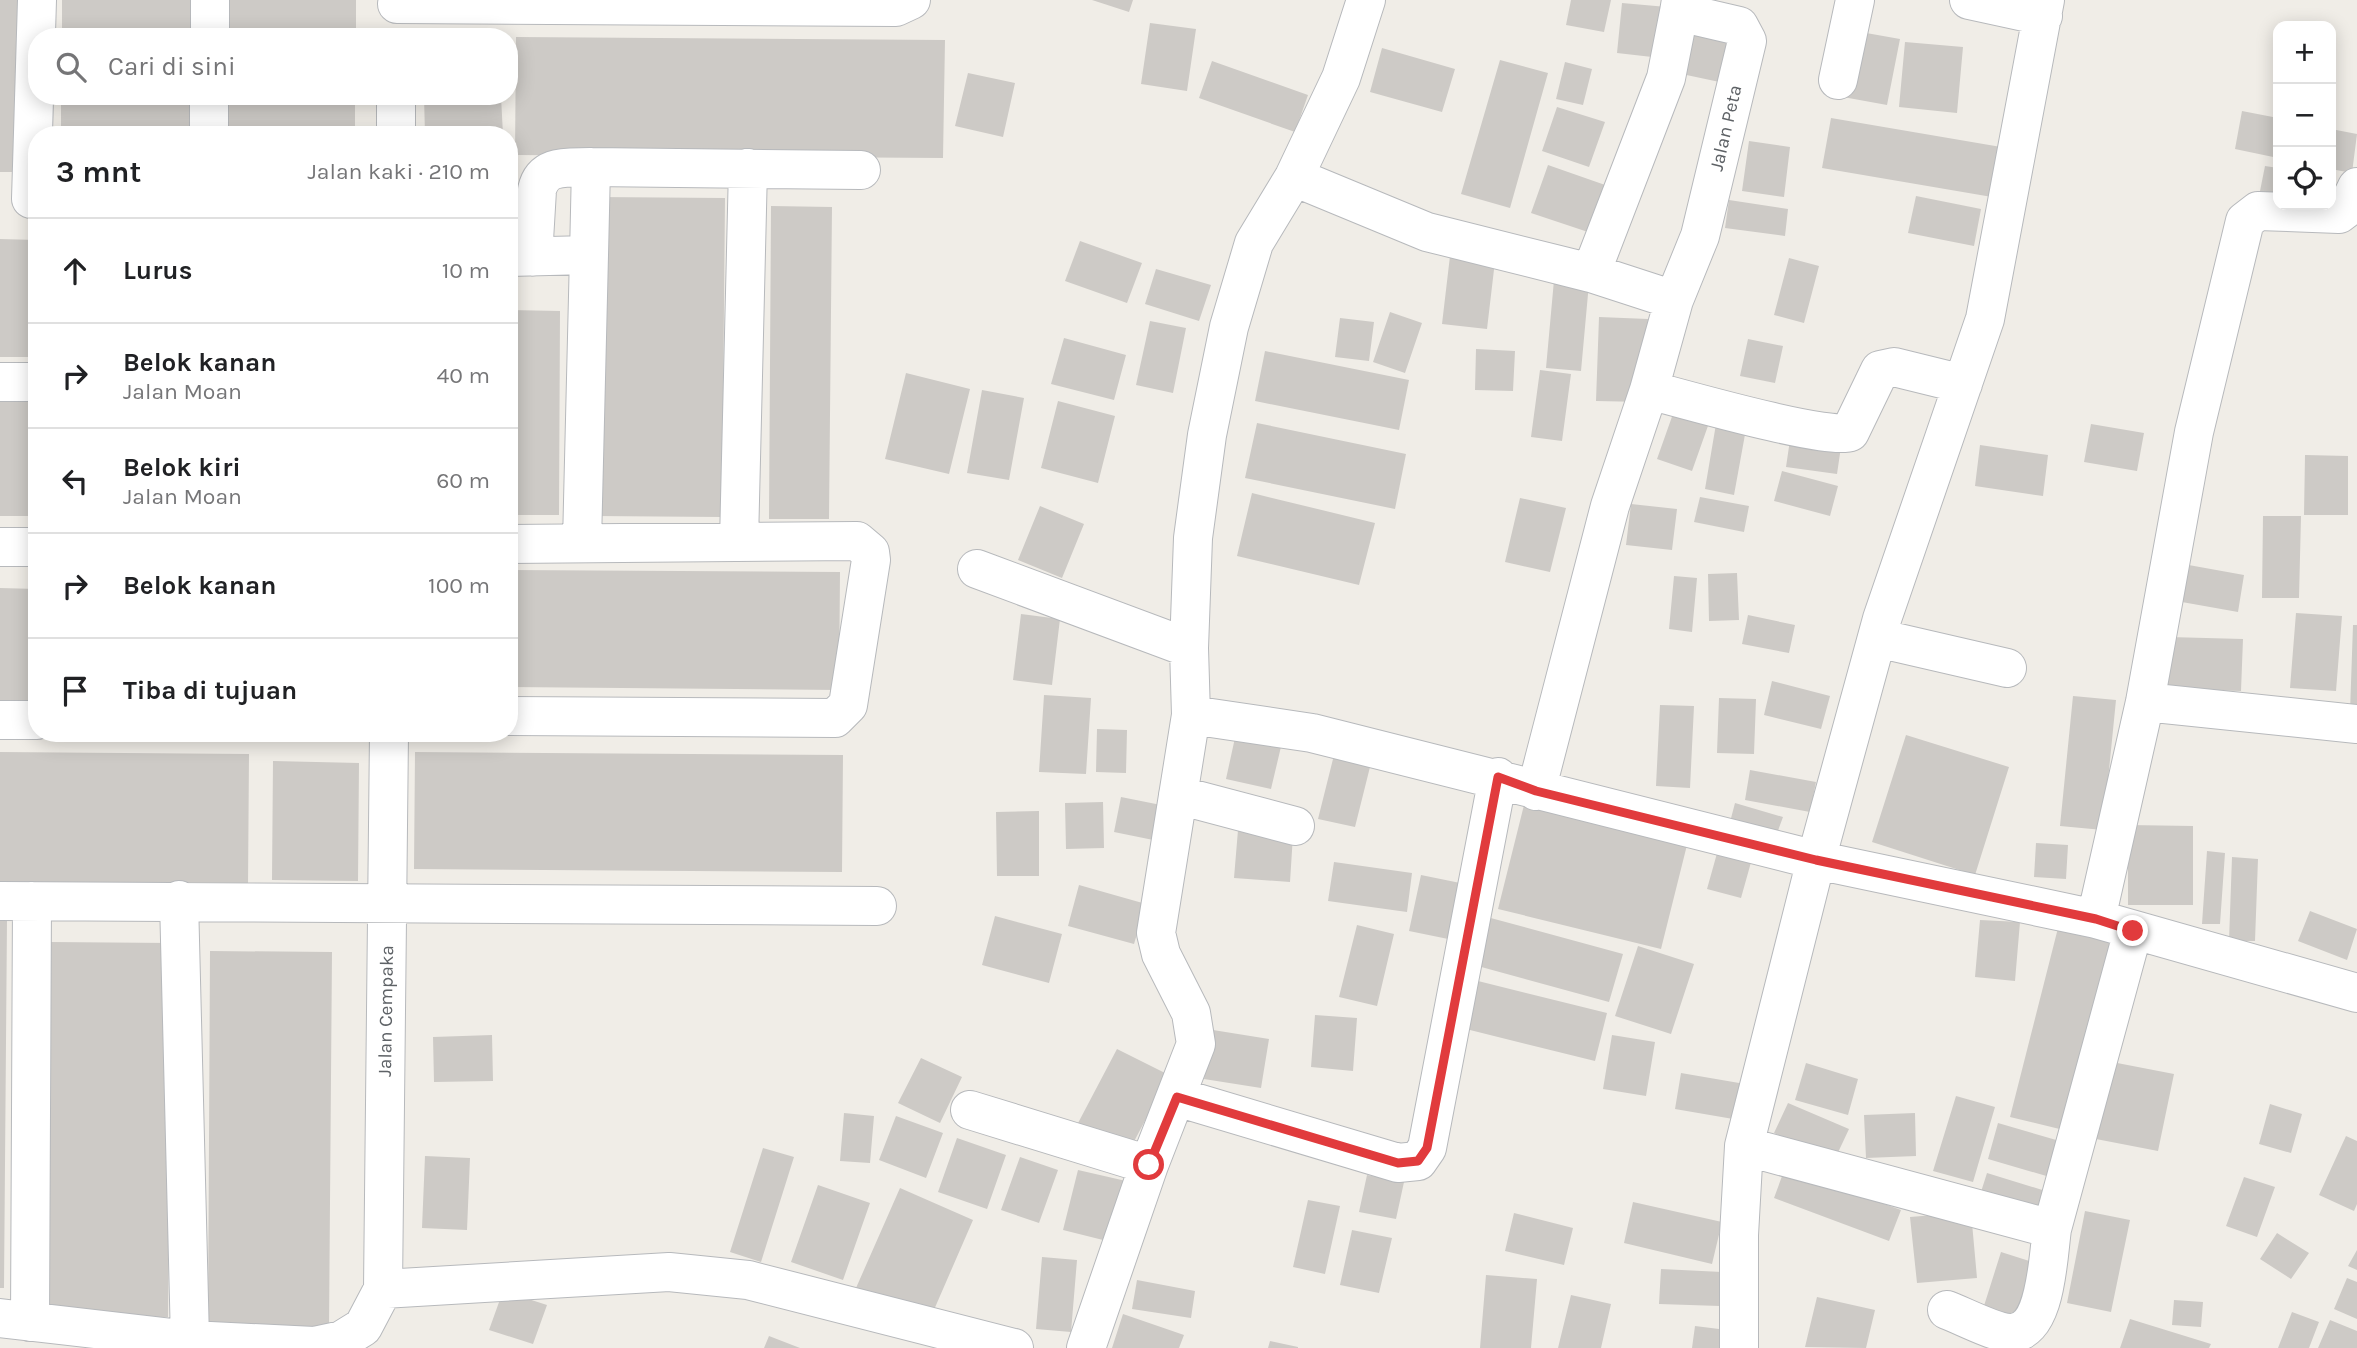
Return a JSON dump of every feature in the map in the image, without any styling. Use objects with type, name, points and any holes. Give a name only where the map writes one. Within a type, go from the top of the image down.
[{"type":"street","points":[[35,28],[37,0]]},
{"type":"street","points":[[210,0],[210,28]]},
{"type":"street","points":[[397,14],[582,2],[896,7],[911,0]]},
{"type":"street","points":[[1086,1348],[1149,1165],[1196,1044],[1194,1028],[1183,995],[1161,954],[1156,933],[1191,715],[1189,649],[1193,538],[1208,435],[1229,327],[1254,243],[1294,177],[1341,78],[1366,0]]},
{"type":"street","points":[[1838,80],[1855,0]]},
{"type":"street","points":[[1739,1348],[1739,1235],[1744,1146],[1816,860],[1877,638],[1985,319],[2044,8],[1969,0]]},
{"type":"street","points":[[1591,273],[1666,78],[1680,6]]},
{"type":"street","name":"Jalan Peta","points":[[1674,300],[1700,236],[1746,41],[1739,26],[1680,6]]},
{"type":"street","points":[[28,126],[30,105]]},
{"type":"street","points":[[209,105],[209,126]]},
{"type":"street","points":[[396,105],[396,126]]},
{"type":"street","points":[[23,199],[28,128]]},
{"type":"street","points":[[582,543],[591,167]]},
{"type":"street","points":[[589,255],[521,257],[539,180],[551,169],[591,167],[861,170]]},
{"type":"street","points":[[739,542],[748,168]]},
{"type":"street","points":[[1294,177],[1427,232],[1591,273],[1674,300],[1649,390],[1610,506],[1536,791]]},
{"type":"street","points":[[2096,919],[2145,702],[2194,432],[2245,221],[2258,211],[2339,214],[2347,208],[2357,187]]},
{"type":"street","points":[[1649,390],[1843,435],[1850,432],[1860,417],[1875,375],[1880,370],[1894,367],[1963,384]]},
{"type":"street","points":[[0,382],[28,382]]},
{"type":"street","points":[[518,544],[857,541],[870,552],[848,705],[835,718],[518,716]]},
{"type":"street","points":[[0,547],[28,547]]},
{"type":"street","points":[[977,569],[1189,649]]},
{"type":"street","points":[[1877,638],[2007,668]]},
{"type":"street","points":[[2145,702],[2357,724]]},
{"type":"street","points":[[1191,715],[1312,733],[1498,777],[1536,791],[1816,860],[2096,919],[2357,993]]},
{"type":"street","points":[[0,720],[28,720]]},
{"type":"street","name":"Jalan Cempaka","points":[[383,1289],[390,742]]},
{"type":"street","points":[[1177,1097],[1398,1163],[1418,1161],[1427,1148],[1498,777]]},
{"type":"street","points":[[1178,795],[1295,826]]},
{"type":"street","points":[[179,900],[190,1340]]},
{"type":"street","points":[[877,906],[16,901],[15,1320],[190,1340],[314,1346],[342,1340],[363,1327],[383,1289],[669,1272],[748,1280],[1014,1348]]},
{"type":"street","points":[[1947,1310],[2009,1333],[2023,1330],[2039,1312],[2052,1229],[2133,931]]},
{"type":"street","points":[[970,1110],[1149,1165]]},
{"type":"street","points":[[1744,1146],[2052,1229]]},
{"type":"building","points":[[0,0],[21,0],[19,172],[0,172]]},
{"type":"building","points":[[62,0],[194,0],[194,28],[62,28]]},
{"type":"building","points":[[224,0],[356,0],[356,28],[223,28]]},
{"type":"building","points":[[1092,0],[1133,0],[1129,12]]},
{"type":"building","points":[[1571,0],[1611,0],[1604,32],[1566,25]]},
{"type":"building","points":[[1622,3],[1667,7],[1661,58],[1617,53]]},
{"type":"building","points":[[1150,23],[1196,29],[1187,91],[1141,84]]},
{"type":"building","points":[[1687,27],[1738,37],[1729,84],[1677,73]]},
{"type":"building","points":[[1855,31],[1900,39],[1887,105],[1843,97]]},
{"type":"building","points":[[518,37],[945,40],[943,158],[518,155],[518,126],[515,126],[515,105],[518,105]]},
{"type":"building","points":[[1905,42],[1963,47],[1957,113],[1899,107]]},
{"type":"building","points":[[1382,48],[1455,69],[1442,112],[1370,92]]},
{"type":"building","points":[[1500,60],[1548,73],[1510,208],[1461,194]]},
{"type":"building","points":[[1212,61],[1308,95],[1295,132],[1199,98]]},
{"type":"building","points":[[1565,62],[1592,69],[1583,105],[1556,99]]},
{"type":"building","points":[[968,73],[1015,83],[1003,137],[955,126]]},
{"type":"building","points":[[61,105],[194,105],[193,126],[61,126]]},
{"type":"building","points":[[223,105],[355,105],[355,126],[222,126]]},
{"type":"building","points":[[424,105],[501,105],[503,126],[425,126]]},
{"type":"building","points":[[1557,107],[1605,122],[1589,167],[1542,151]]},
{"type":"building","points":[[2242,111],[2273,117],[2273,157],[2235,149]]},
{"type":"building","points":[[1831,118],[2001,147],[1992,197],[1822,168]]},
{"type":"building","points":[[2336,130],[2357,134],[2352,173],[2336,170]]},
{"type":"building","points":[[1749,141],[1790,147],[1784,197],[1742,191]]},
{"type":"building","points":[[1548,165],[1608,186],[1591,233],[1531,213]]},
{"type":"building","points":[[2265,166],[2273,167],[2273,198],[2259,196]]},
{"type":"building","points":[[1916,196],[1981,209],[1974,246],[1908,233]]},
{"type":"building","points":[[597,197],[725,198],[722,517],[595,516]]},
{"type":"building","points":[[1729,200],[1788,209],[1785,236],[1725,228]]},
{"type":"building","points":[[771,206],[832,207],[829,519],[769,519]]},
{"type":"building","points":[[0,239],[28,240],[28,357],[0,357]]},
{"type":"building","points":[[1080,241],[1142,263],[1127,303],[1065,281]]},
{"type":"building","points":[[1450,256],[1495,261],[1487,329],[1442,324]]},
{"type":"building","points":[[1789,258],[1819,266],[1804,323],[1774,315]]},
{"type":"building","points":[[1156,269],[1211,285],[1199,321],[1145,304]]},
{"type":"building","points":[[1554,280],[1589,283],[1581,371],[1546,368]]},
{"type":"building","points":[[518,310],[560,311],[559,515],[518,515]]},
{"type":"building","points":[[1390,312],[1422,323],[1405,373],[1373,362]]},
{"type":"building","points":[[1599,317],[1648,319],[1644,402],[1596,401]]},
{"type":"building","points":[[1340,318],[1374,322],[1369,361],[1335,357]]},
{"type":"building","points":[[1150,321],[1186,328],[1173,393],[1136,385]]},
{"type":"building","points":[[1064,338],[1126,355],[1114,400],[1051,384]]},
{"type":"building","points":[[1748,339],[1783,346],[1775,383],[1740,376]]},
{"type":"building","points":[[1476,349],[1515,351],[1513,391],[1475,390]]},
{"type":"building","points":[[1265,351],[1409,380],[1399,430],[1255,401]]},
{"type":"building","points":[[1540,370],[1571,374],[1562,441],[1531,437]]},
{"type":"building","points":[[906,373],[970,389],[949,474],[885,459]]},
{"type":"building","points":[[982,390],[1024,398],[1009,480],[967,473]]},
{"type":"building","points":[[0,399],[28,399],[28,516],[0,516]]},
{"type":"building","points":[[1058,401],[1115,416],[1098,483],[1041,468]]},
{"type":"building","points":[[1674,411],[1709,423],[1692,471],[1657,459]]},
{"type":"building","points":[[1257,423],[1406,454],[1395,509],[1245,478]]},
{"type":"building","points":[[1716,424],[1746,429],[1734,495],[1705,489]]},
{"type":"building","points":[[2091,424],[2144,433],[2137,471],[2084,462]]},
{"type":"building","points":[[1791,433],[1842,440],[1837,474],[1786,467]]},
{"type":"building","points":[[1980,445],[2048,455],[2043,496],[1975,486]]},
{"type":"building","points":[[2305,455],[2348,456],[2348,515],[2304,515]]},
{"type":"building","points":[[1782,471],[1838,486],[1830,516],[1774,501]]},
{"type":"building","points":[[1252,493],[1375,523],[1359,585],[1237,556]]},
{"type":"building","points":[[1700,497],[1749,506],[1744,532],[1694,522]]},
{"type":"building","points":[[1520,498],[1566,508],[1550,572],[1505,562]]},
{"type":"building","points":[[1631,504],[1677,509],[1672,550],[1626,545]]},
{"type":"building","points":[[1040,506],[1084,524],[1062,578],[1018,560]]},
{"type":"building","points":[[2263,516],[2301,516],[2299,598],[2262,598]]},
{"type":"building","points":[[2172,562],[2244,575],[2238,612],[2165,599]]},
{"type":"building","points":[[518,570],[840,572],[839,690],[518,687]]},
{"type":"building","points":[[1737,573],[1739,620],[1709,621],[1708,574]]},
{"type":"building","points":[[1674,576],[1697,578],[1692,632],[1669,629]]},
{"type":"building","points":[[0,588],[28,589],[28,707],[0,707]]},
{"type":"building","points":[[2296,613],[2342,616],[2336,691],[2290,688]]},
{"type":"building","points":[[1021,614],[1060,619],[1052,685],[1013,680]]},
{"type":"building","points":[[1748,615],[1795,625],[1789,653],[1742,644]]},
{"type":"building","points":[[2353,625],[2357,625],[2357,712],[2350,712]]},
{"type":"building","points":[[2169,637],[2243,639],[2241,691],[2167,689]]},
{"type":"building","points":[[1772,681],[1830,696],[1821,729],[1764,715]]},
{"type":"building","points":[[1044,695],[1091,698],[1086,774],[1039,772]]},
{"type":"building","points":[[2073,696],[2116,700],[2103,830],[2060,826]]},
{"type":"building","points":[[1719,698],[1756,699],[1754,754],[1717,753]]},
{"type":"building","points":[[1660,705],[1694,706],[1690,788],[1656,786]]},
{"type":"building","points":[[1238,724],[1284,734],[1271,789],[1226,779]]},
{"type":"building","points":[[1097,729],[1127,730],[1126,773],[1096,772]]},
{"type":"building","points":[[1906,735],[2009,767],[1975,875],[1872,842]]},
{"type":"building","points":[[0,752],[249,754],[248,886],[0,884]]},
{"type":"building","points":[[415,752],[843,755],[842,872],[414,869]]},
{"type":"building","points":[[1334,755],[1371,763],[1355,827],[1318,819]]},
{"type":"building","points":[[273,761],[359,763],[358,881],[272,880]]},
{"type":"building","points":[[1750,770],[1816,782],[1810,812],[1745,800]]},
{"type":"building","points":[[1528,789],[1691,829],[1661,949],[1498,909]]},
{"type":"building","points":[[1121,797],[1176,808],[1168,843],[1114,832]]},
{"type":"building","points":[[1103,802],[1104,848],[1066,849],[1065,803]]},
{"type":"building","points":[[1735,803],[1783,817],[1776,836],[1730,822]]},
{"type":"building","points":[[1039,811],[1039,876],[997,876],[996,812]]},
{"type":"building","points":[[2128,825],[2193,826],[2193,905],[2128,905]]},
{"type":"building","points":[[1238,830],[1293,835],[1290,882],[1234,878]]},
{"type":"building","points":[[1721,839],[1755,848],[1741,898],[1707,889]]},
{"type":"building","points":[[2036,843],[2068,845],[2066,879],[2034,877]]},
{"type":"building","points":[[2207,851],[2225,853],[2220,924],[2202,924]]},
{"type":"building","points":[[2232,857],[2258,859],[2255,941],[2229,941]]},
{"type":"building","points":[[1334,862],[1412,873],[1407,912],[1328,901]]},
{"type":"building","points":[[1421,875],[1470,885],[1458,941],[1409,931]]},
{"type":"building","points":[[1079,885],[1146,904],[1134,944],[1068,926]]},
{"type":"building","points":[[2310,911],[2357,929],[2347,960],[2298,941]]},
{"type":"building","points":[[995,916],[1062,934],[1049,983],[982,965]]},
{"type":"building","points":[[1487,917],[1623,954],[1609,1002],[1474,965]]},
{"type":"building","points":[[0,919],[7,919],[4,1288],[0,1288]]},
{"type":"building","points":[[1980,920],[2020,922],[2015,981],[1975,977]]},
{"type":"building","points":[[1357,925],[1394,934],[1377,1006],[1339,997]]},
{"type":"building","points":[[2058,928],[2124,944],[2076,1133],[2010,1117]]},
{"type":"building","points":[[50,942],[171,943],[168,1317],[47,1316]]},
{"type":"building","points":[[1638,946],[1694,964],[1671,1034],[1615,1016]]},
{"type":"building","points":[[210,951],[332,952],[329,1329],[208,1329]]},
{"type":"building","points":[[1470,979],[1607,1013],[1595,1061],[1458,1027]]},
{"type":"building","points":[[1315,1015],[1357,1018],[1353,1071],[1311,1067]]},
{"type":"building","points":[[1213,1030],[1269,1039],[1261,1088],[1204,1079]]},
{"type":"building","points":[[492,1035],[493,1081],[434,1082],[433,1037]]},
{"type":"building","points":[[1612,1035],[1655,1042],[1646,1096],[1603,1089]]},
{"type":"building","points":[[1117,1049],[1169,1075],[1129,1151],[1077,1125]]},
{"type":"building","points":[[921,1058],[962,1077],[940,1123],[898,1103]]},
{"type":"building","points":[[2112,1062],[2174,1074],[2158,1151],[2096,1139]]},
{"type":"building","points":[[1806,1063],[1858,1079],[1848,1115],[1795,1100]]},
{"type":"building","points":[[1681,1073],[1745,1084],[1739,1120],[1675,1109]]},
{"type":"building","points":[[1956,1096],[1995,1107],[1973,1182],[1933,1171]]},
{"type":"building","points":[[1788,1103],[1849,1129],[1834,1161],[1774,1133]]},
{"type":"building","points":[[2270,1104],[2302,1114],[2291,1153],[2259,1144]]},
{"type":"building","points":[[844,1113],[874,1116],[870,1163],[840,1161]]},
{"type":"building","points":[[1915,1113],[1916,1156],[1866,1158],[1864,1115]]},
{"type":"building","points":[[896,1116],[943,1133],[926,1178],[879,1160]]},
{"type":"building","points":[[1998,1123],[2070,1144],[2060,1180],[1988,1159]]},
{"type":"building","points":[[2346,1136],[2357,1141],[2357,1204],[2354,1211],[2319,1195]]},
{"type":"building","points":[[957,1138],[1006,1155],[987,1209],[938,1192]]},
{"type":"building","points":[[763,1148],[794,1157],[761,1262],[730,1252]]},
{"type":"building","points":[[425,1156],[470,1158],[467,1230],[422,1228]]},
{"type":"building","points":[[1020,1157],[1058,1170],[1039,1223],[1001,1210]]},
{"type":"building","points":[[1785,1168],[1901,1210],[1889,1241],[1774,1198]]},
{"type":"building","points":[[1078,1170],[1126,1181],[1111,1242],[1063,1230]]},
{"type":"building","points":[[1987,1173],[2052,1193],[2045,1216],[1980,1195]]},
{"type":"building","points":[[1367,1175],[1404,1182],[1396,1219],[1359,1212]]},
{"type":"building","points":[[2244,1177],[2275,1187],[2257,1237],[2226,1226]]},
{"type":"building","points":[[818,1185],[870,1203],[843,1280],[791,1262]]},
{"type":"building","points":[[900,1188],[973,1220],[930,1319],[856,1288]]},
{"type":"building","points":[[1308,1200],[1340,1206],[1325,1274],[1293,1267]]},
{"type":"building","points":[[1633,1202],[1722,1222],[1712,1264],[1624,1243]]},
{"type":"building","points":[[2085,1211],[2130,1220],[2111,1312],[2067,1303]]},
{"type":"building","points":[[1971,1212],[1977,1278],[1917,1283],[1910,1217]]},
{"type":"building","points":[[1514,1213],[1573,1228],[1564,1265],[1505,1251]]},
{"type":"building","points":[[1352,1230],[1392,1238],[1379,1293],[1340,1285]]},
{"type":"building","points":[[2277,1233],[2309,1253],[2291,1279],[2260,1259]]},
{"type":"building","points":[[2357,1250],[2357,1270],[2348,1266]]},
{"type":"building","points":[[2001,1252],[2039,1264],[2020,1321],[1983,1309]]},
{"type":"building","points":[[1042,1257],[1077,1260],[1071,1332],[1036,1329]]},
{"type":"building","points":[[1661,1269],[1722,1272],[1720,1306],[1659,1304]]},
{"type":"building","points":[[1486,1275],[1537,1279],[1531,1348],[1480,1348]]},
{"type":"building","points":[[2347,1278],[2357,1282],[2357,1319],[2334,1309]]},
{"type":"building","points":[[1137,1280],[1195,1291],[1191,1318],[1132,1309]]},
{"type":"building","points":[[503,1291],[547,1305],[533,1344],[489,1330]]},
{"type":"building","points":[[1571,1295],[1611,1304],[1601,1348],[1558,1348]]},
{"type":"building","points":[[1817,1297],[1875,1310],[1866,1348],[1805,1347]]},
{"type":"building","points":[[2174,1300],[2203,1302],[2201,1327],[2172,1325]]},
{"type":"building","points":[[2292,1312],[2319,1322],[2309,1348],[2278,1348]]},
{"type":"building","points":[[1123,1314],[1184,1335],[1179,1348],[1112,1348]]},
{"type":"building","points":[[2130,1319],[2211,1344],[2209,1348],[2120,1348]]},
{"type":"building","points":[[2330,1320],[2357,1331],[2357,1348],[2318,1348]]},
{"type":"building","points":[[1695,1326],[1735,1331],[1733,1348],[1692,1348]]},
{"type":"building","points":[[769,1336],[800,1348],[764,1348]]},
{"type":"building","points":[[1270,1341],[1298,1347],[1298,1348],[1268,1348]]},
{"type":"route","points":[[1149,1165],[1177,1097],[1398,1163],[1418,1161],[1427,1148],[1498,777],[1536,791],[1816,860],[2096,919],[2133,931]]}]
